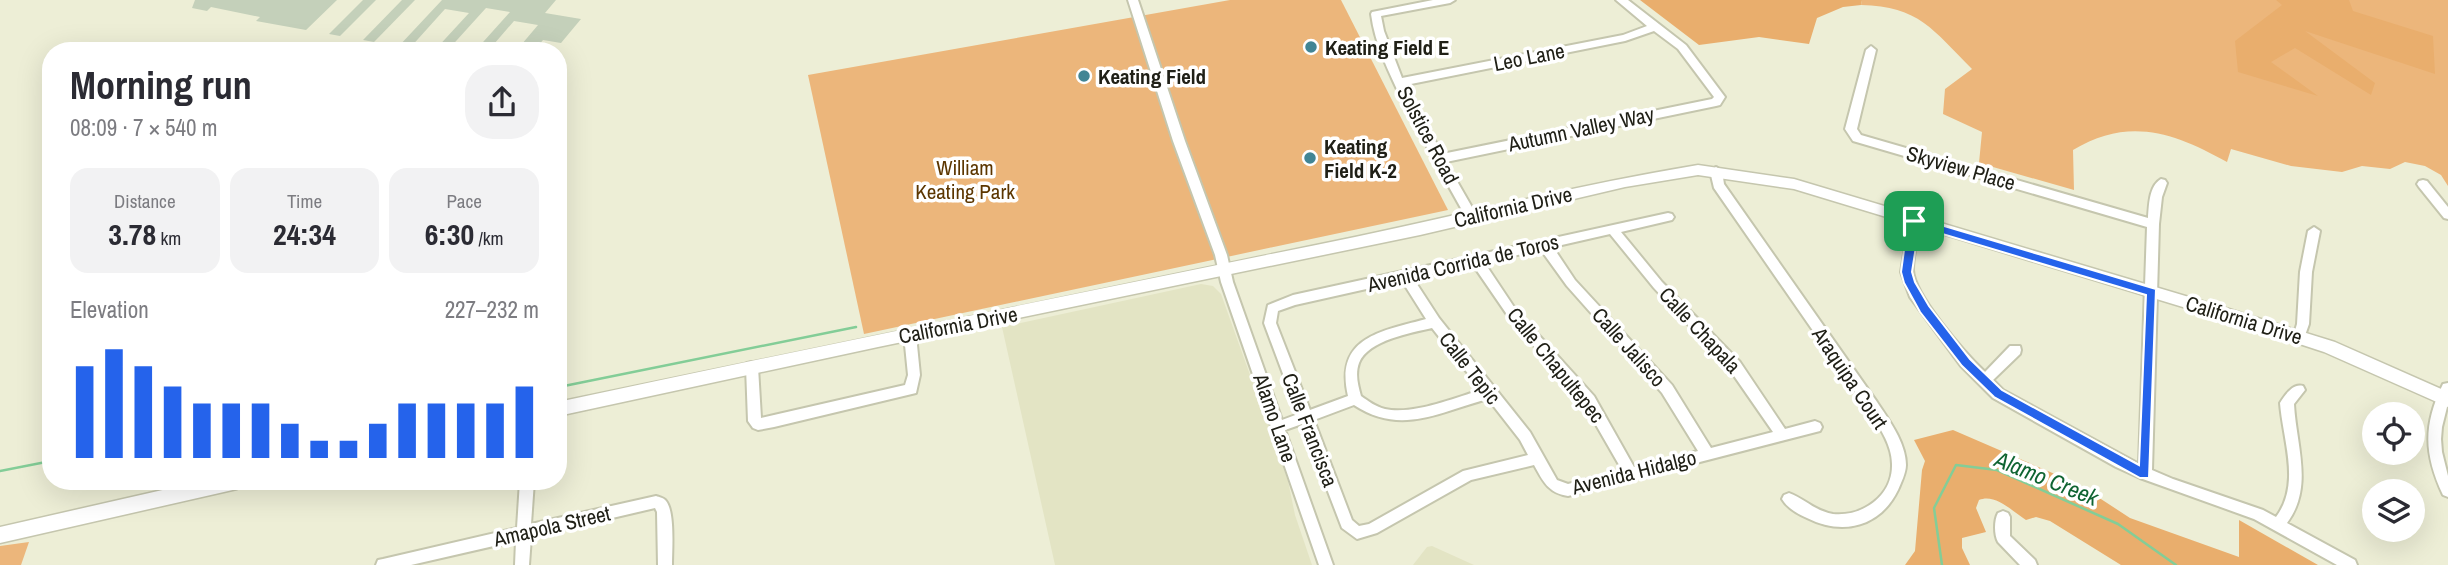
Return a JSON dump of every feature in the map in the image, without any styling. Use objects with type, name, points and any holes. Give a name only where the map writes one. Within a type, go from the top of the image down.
[{"type":"street","name":"Alamo Lane","points":[[1133,0],[1326,565]]},
{"type":"street","points":[[1376,14],[1450,0]]},
{"type":"street","points":[[1621,0],[1682,47],[1720,97]]},
{"type":"street","name":"Solstice Road","points":[[1376,14],[1375,24],[1400,82],[1471,216]]},
{"type":"street","name":"Leo Lane","points":[[1400,82],[1625,38],[1656,26]]},
{"type":"street","name":"Skyview Place","points":[[1871,50],[1851,129],[1857,138],[2153,224]]},
{"type":"street","name":"Autumn Valley Way","points":[[1440,159],[1716,102],[1720,97]]},
{"type":"street","name":"California Drive","points":[[567,407],[1224,270],[1657,175],[1716,171],[1794,184],[2300,337],[2446,395]]},
{"type":"street","name":"Araquipa Court","points":[[1716,171],[1718,185],[1880,418],[1899,463],[1888,498],[1877,510],[1860,518],[1825,521],[1809,515],[1789,499]]},
{"type":"street","points":[[2145,474],[2153,224],[2156,197],[2161,183]]},
{"type":"street","points":[[2423,184],[2448,215]]},
{"type":"street","name":"Avenida Corrida de Toros","points":[[1270,323],[1272,308],[1282,304],[1668,216]]},
{"type":"street","points":[[1914,221],[1907,272],[1910,283],[1924,309],[1984,381],[2010,401],[2145,474],[2279,523],[2350,565]]},
{"type":"street","name":"Calle Chapala","points":[[1613,230],[1658,285],[1735,366],[1782,435]]},
{"type":"street","points":[[2300,337],[2306,272],[2314,231]]},
{"type":"street","name":"Calle Jalisco","points":[[1544,244],[1572,283],[1667,389],[1707,454]]},
{"type":"street","name":"Calle Chapultepec","points":[[1476,260],[1512,313],[1589,400],[1631,474]]},
{"type":"street","name":"Calle Tepic","points":[[1405,276],[1435,322],[1525,436],[1538,458]]},
{"type":"street","points":[[1435,322],[1374,340],[1363,346],[1355,355],[1348,376],[1355,399],[1374,411],[1403,415],[1489,393]]},
{"type":"street","name":"Calle Francisca","points":[[1270,323],[1347,524],[1357,533],[1372,529],[1468,475],[1538,458]]},
{"type":"street","points":[[752,367],[755,421],[758,424],[911,389],[914,375],[910,335]]},
{"type":"street","points":[[1984,381],[2015,350]]},
{"type":"street","points":[[2279,523],[2295,500],[2298,478],[2287,403],[2298,390]]},
{"type":"street","points":[[2446,395],[2432,431],[2433,451],[2448,491]]},
{"type":"street","points":[[1278,427],[1355,399]]},
{"type":"street","name":"Avenida Hidalgo","points":[[1538,458],[1552,484],[1568,490],[1815,427]]},
{"type":"street","points":[[0,535],[198,490]]},
{"type":"street","points":[[522,565],[526,490]]},
{"type":"street","name":"Amapola Street","points":[[383,565],[656,502],[662,505],[664,512],[665,565]]},
{"type":"street","points":[[2003,517],[2003,538],[2030,565]]},
{"type":"shaded area","points":[[1640,0],[1862,0],[1861,5],[1843,7],[1817,18],[1809,44],[1759,37],[1699,45]]},
{"type":"shaded area","points":[[2276,0],[2349,0],[2353,11],[2433,36],[2435,74],[2305,31],[2375,83],[2371,95],[2295,48],[2271,62],[2318,96],[2238,72],[2235,41],[2282,5]]},
{"type":"shaded area","points":[[1201,284],[1213,286],[1221,294],[1288,481],[1295,515],[1312,565],[1055,565],[1002,327]]},
{"type":"shaded area","points":[[1953,430],[2078,484],[2130,518],[2239,557],[2239,520],[2318,565],[2121,565],[2050,521],[2036,517],[2026,520],[2003,504],[1985,498],[1979,500],[1976,508],[1986,532],[1962,538],[1962,548],[1970,565],[1905,565],[1915,551],[1925,461],[1914,440]]},
{"type":"shaded area","points":[[1432,546],[1474,565],[1413,565],[1427,547]]},
{"type":"green space","name":"William Keating Park","points":[[1230,0],[1341,0],[1448,210],[864,334],[808,75]]},
{"type":"green space","points":[[1862,0],[2448,0],[2448,186],[2441,175],[2425,166],[2405,162],[2390,169],[2362,166],[2342,172],[2291,166],[2231,149],[2227,162],[2170,136],[2133,131],[2113,133],[2073,150],[2074,190],[1979,163],[1982,132],[1943,114],[1945,89],[1972,69],[1924,23],[1897,10],[1861,5]]},
{"type":"green space","points":[[29,542],[21,565],[0,565],[0,546]]},
{"type":"building","points":[[195,0],[337,0],[306,30],[256,21],[260,17],[211,7],[207,11],[192,8]]},
{"type":"building","points":[[363,0],[376,0],[340,36],[329,34]]},
{"type":"building","points":[[402,0],[415,0],[374,42],[363,40]]},
{"type":"building","points":[[442,0],[556,0],[545,13],[581,19],[562,42],[524,42],[538,25],[514,21],[496,42],[483,42],[510,12],[486,8],[455,42],[442,42],[469,13],[445,9],[415,42],[403,42]]},
{"type":"waterway","points":[[567,385],[856,327]]},
{"type":"waterway","points":[[0,471],[42,463]]},
{"type":"waterway","name":"Alamo Creek","points":[[1942,565],[1934,508],[1956,465],[1997,470],[2118,524],[2176,565]]},
{"type":"place","name":"Keating Field E","points":[[1311,47]]},
{"type":"place","name":"Keating Field","points":[[1084,76]]},
{"type":"place","name":"Keating Field K-2","points":[[1310,158]]},
{"type":"route","points":[[1914,221],[2152,293],[2145,474],[1998,394],[1966,362],[1924,309],[1910,283],[1907,272],[1914,221]]}]
